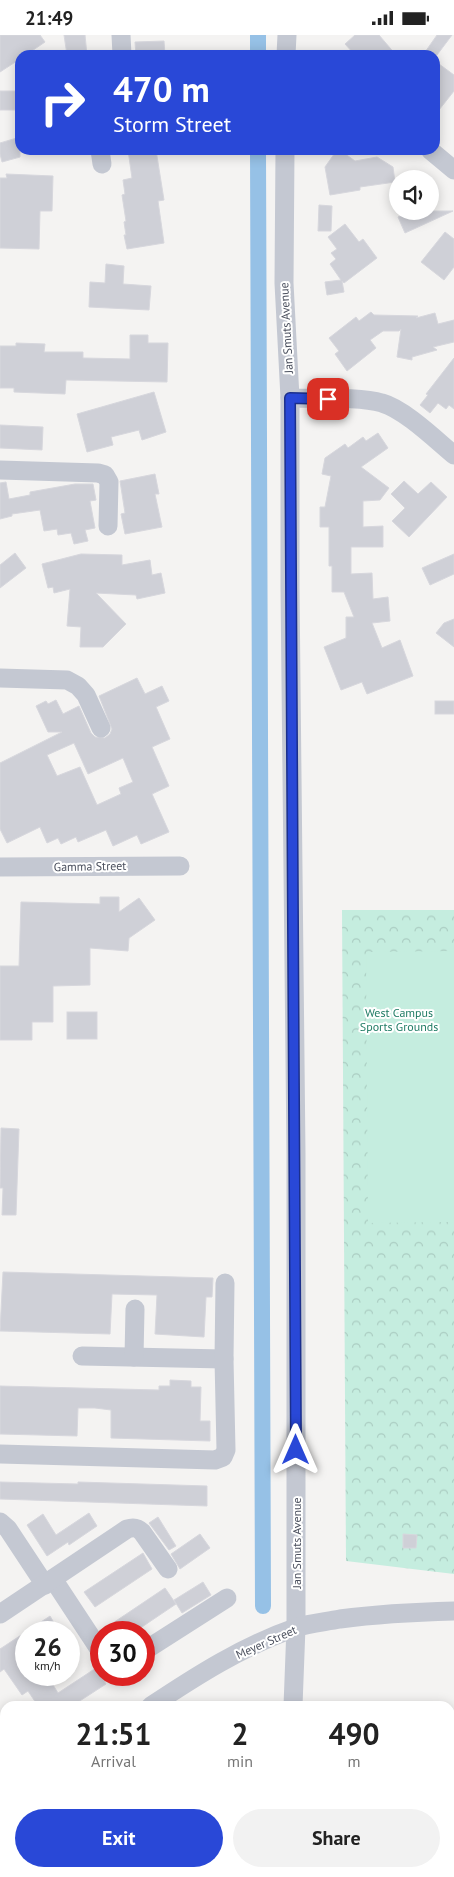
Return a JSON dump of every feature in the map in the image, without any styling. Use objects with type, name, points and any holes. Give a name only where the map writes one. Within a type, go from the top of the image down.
[{"type":"street","points":[[121,35],[122,50]]},
{"type":"street","points":[[286,50],[287,35]]},
{"type":"street","name":"Jan Smuts Avenue","points":[[285,155],[284,283],[290,398],[290,587],[296,1144],[296,1627],[293,1701]]},
{"type":"street","points":[[436,155],[454,170]]},
{"type":"street","points":[[290,398],[366,400],[383,403],[400,412],[454,455]]},
{"type":"street","points":[[0,470],[98,473],[105,475],[109,482],[108,525]]},
{"type":"street","points":[[0,678],[67,680],[78,686],[86,695],[101,728]]},
{"type":"street","name":"Gamma Street","points":[[0,867],[180,865]]},
{"type":"street","points":[[0,1455],[219,1460],[226,1454],[225,1283]]},
{"type":"street","points":[[134,1357],[135,1309]]},
{"type":"street","points":[[82,1356],[224,1359]]},
{"type":"street","points":[[0,1523],[8,1529],[90,1637]]},
{"type":"street","points":[[0,1614],[132,1527],[138,1528],[142,1532],[168,1569]]},
{"type":"street","points":[[155,1644],[227,1598]]},
{"type":"street","name":"Meyer Street","points":[[159,1701],[213,1667],[253,1645],[296,1627],[362,1616],[404,1612],[454,1611]]},
{"type":"green space","name":"West Campus Sports Grounds","points":[[342,910],[454,910],[454,1574],[346,1561]]},
{"type":"green space","points":[[454,951],[454,1222],[368,1223],[366,952]]},
{"type":"building","points":[[0,35],[40,35],[45,42],[33,50],[15,50],[15,62],[0,72]]},
{"type":"building","points":[[64,35],[85,35],[86,50],[66,50]]},
{"type":"building","points":[[355,35],[379,35],[392,50],[350,50],[345,44]]},
{"type":"building","points":[[437,35],[452,35],[440,51],[426,50]]},
{"type":"building","points":[[164,41],[165,50],[136,50],[135,42]]},
{"type":"building","points":[[440,65],[454,75],[454,91],[440,109]]},
{"type":"building","points":[[0,91],[15,91],[15,110],[0,110]]},
{"type":"building","points":[[15,138],[15,155],[20,155],[20,157],[2,162],[0,143]]},
{"type":"building","points":[[129,155],[157,155],[164,200],[158,201],[164,243],[127,249],[124,235],[126,235],[124,222],[126,221],[122,195],[125,194],[123,180],[132,178]]},
{"type":"building","points":[[333,155],[347,155],[355,161],[377,157],[393,167],[393,170],[389,170],[389,183],[360,187],[360,190],[330,195],[325,167]]},
{"type":"building","points":[[6,174],[53,176],[52,211],[40,211],[39,249],[0,248],[0,178],[7,178]]},
{"type":"building","points":[[319,205],[332,206],[331,231],[318,231]]},
{"type":"building","points":[[439,211],[453,211],[439,217]]},
{"type":"building","points":[[399,220],[433,220],[405,233]]},
{"type":"building","points":[[345,224],[359,242],[363,239],[377,258],[344,283],[342,281],[344,292],[327,295],[325,282],[341,280],[330,264],[336,259],[331,253],[337,249],[328,237]]},
{"type":"building","points":[[445,232],[454,239],[454,267],[444,280],[421,262]]},
{"type":"building","points":[[106,264],[124,266],[123,284],[151,286],[149,310],[89,307],[90,282],[105,283]]},
{"type":"building","points":[[371,312],[374,315],[418,316],[416,318],[435,313],[438,324],[454,320],[454,342],[433,347],[437,350],[412,357],[412,360],[397,357],[401,329],[399,331],[383,331],[370,340],[376,348],[347,371],[335,354],[339,351],[329,338],[356,317],[359,321]]},
{"type":"building","points":[[130,335],[148,335],[148,343],[168,343],[167,382],[66,380],[65,394],[14,392],[14,388],[0,388],[0,346],[16,346],[16,343],[45,344],[44,352],[83,352],[83,358],[130,359]]},
{"type":"building","points":[[454,358],[454,409],[449,405],[446,409],[438,403],[430,413],[420,405],[428,395],[426,394]]},
{"type":"building","points":[[154,392],[166,432],[142,440],[139,430],[111,437],[113,445],[87,452],[77,414]]},
{"type":"building","points":[[0,425],[43,427],[42,450],[0,448]]},
{"type":"building","points":[[378,433],[388,448],[361,467],[389,488],[380,500],[363,501],[363,527],[383,526],[383,547],[351,547],[351,574],[372,573],[373,599],[388,597],[390,621],[372,623],[382,648],[400,640],[413,676],[367,694],[362,682],[341,690],[324,647],[346,638],[346,617],[354,617],[344,592],[332,592],[332,566],[329,566],[329,527],[320,527],[320,507],[325,507],[331,476],[322,474],[325,458],[345,444],[348,448],[363,437],[366,441]]},
{"type":"building","points":[[155,474],[159,494],[155,494],[162,527],[125,534],[121,514],[125,513],[120,481]]},
{"type":"building","points":[[404,481],[418,494],[431,482],[447,497],[409,537],[392,521],[405,508],[391,494]]},
{"type":"building","points":[[6,482],[9,499],[30,495],[30,492],[75,484],[93,484],[96,500],[90,501],[95,528],[85,530],[88,541],[74,544],[71,533],[58,535],[57,529],[44,531],[40,510],[12,514],[12,516],[0,519],[0,483]]},
{"type":"building","points":[[15,553],[26,568],[0,588],[0,565]]},
{"type":"building","points":[[81,554],[122,555],[122,565],[150,560],[152,575],[161,573],[165,593],[137,599],[136,595],[96,593],[126,624],[103,647],[80,647],[81,627],[67,626],[70,589],[54,593],[53,587],[48,588],[42,564]]},
{"type":"building","points":[[454,554],[454,574],[430,585],[422,568]]},
{"type":"building","points":[[454,619],[454,647],[436,633],[444,623]]},
{"type":"building","points":[[137,678],[145,694],[162,686],[169,701],[156,707],[170,739],[152,747],[169,786],[152,794],[169,832],[141,844],[137,835],[113,846],[106,830],[78,842],[76,837],[61,844],[58,838],[47,843],[40,827],[7,843],[0,829],[0,763],[62,732],[48,732],[36,706],[46,701],[48,704],[56,700],[63,714],[79,706],[91,733],[95,737],[105,738],[112,729],[99,696]],"holes":[[[74,743],[88,774],[123,758],[133,782],[119,788],[121,794],[97,805],[80,767],[57,776],[47,755]]]},
{"type":"building","points":[[435,701],[454,701],[454,714],[435,714]]},
{"type":"building","points":[[100,897],[119,897],[119,912],[139,898],[155,920],[129,938],[128,951],[90,948],[90,985],[53,986],[53,1022],[32,1022],[32,1040],[0,1040],[0,966],[19,966],[21,902],[100,904]]},
{"type":"building","points":[[67,1012],[97,1012],[97,1039],[67,1039]]},
{"type":"building","points":[[1,1128],[19,1129],[16,1215],[2,1215],[3,1188],[0,1188]]},
{"type":"building","points":[[3,1272],[213,1278],[212,1297],[206,1297],[204,1337],[155,1334],[157,1295],[112,1294],[110,1334],[0,1331]]},
{"type":"building","points":[[170,1380],[191,1381],[191,1387],[201,1387],[200,1421],[210,1421],[210,1441],[111,1438],[111,1410],[95,1408],[78,1408],[77,1436],[0,1434],[0,1386],[159,1390],[159,1386],[170,1386]]},
{"type":"building","points":[[0,1482],[78,1484],[78,1482],[207,1486],[207,1506],[0,1499]]},
{"type":"building","points":[[89,1513],[97,1526],[69,1545],[68,1542],[47,1556],[27,1525],[43,1514],[56,1535]]},
{"type":"building","points":[[158,1517],[176,1546],[169,1550],[149,1523]]},
{"type":"building","points":[[200,1534],[210,1548],[180,1569],[171,1554]]},
{"type":"building","points":[[403,1534],[417,1535],[416,1548],[403,1548]]},
{"type":"building","points":[[143,1553],[152,1569],[95,1607],[84,1592]]},
{"type":"building","points":[[203,1582],[211,1595],[182,1613],[174,1600]]},
{"type":"building","points":[[165,1588],[176,1604],[151,1621],[116,1621]]},
{"type":"building","points":[[50,1616],[53,1621],[42,1621]]},
{"type":"building","points":[[15,1639],[15,1685],[4,1669],[0,1672],[0,1649]]},
{"type":"building","points":[[90,1672],[90,1686],[103,1686],[80,1701],[35,1701],[28,1691],[22,1695],[16,1686],[54,1686],[58,1693],[69,1686],[80,1686],[80,1679]]},
{"type":"waterway","points":[[258,35],[258,50]]},
{"type":"waterway","points":[[258,155],[263,1606]]},
{"type":"route","points":[[296,1450],[296,1174],[290,398],[328,399]]}]
